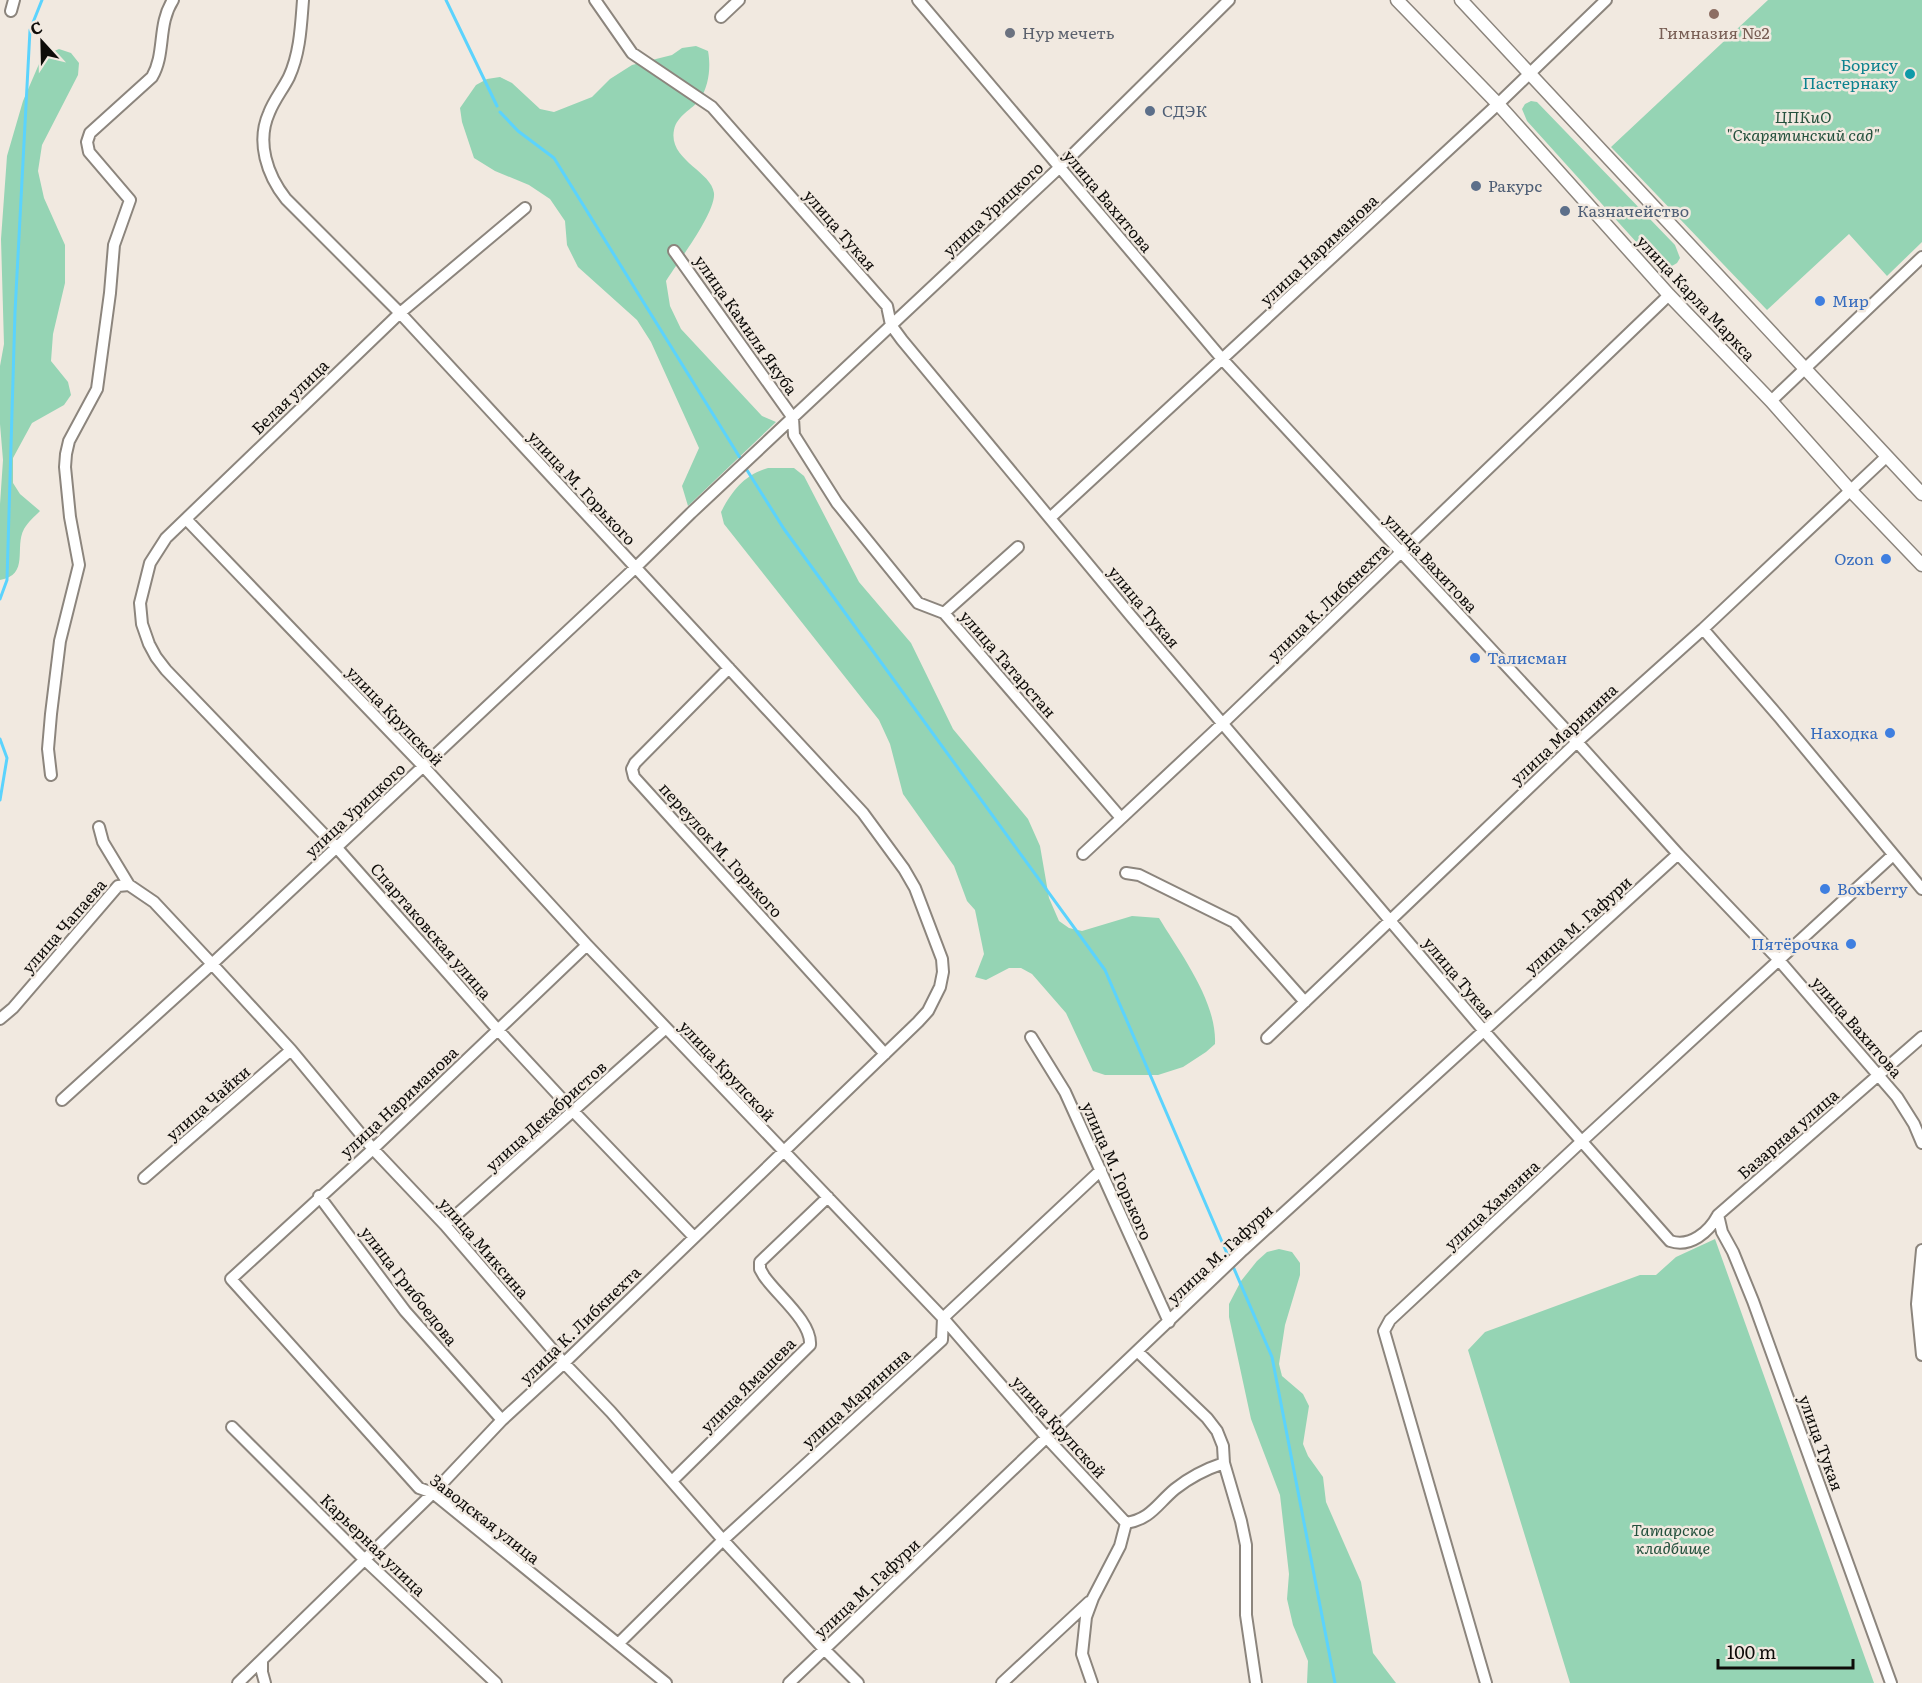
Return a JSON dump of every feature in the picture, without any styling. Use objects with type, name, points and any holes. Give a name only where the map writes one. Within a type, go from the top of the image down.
[{"type":"main road","name":"улица Карла Маркса","points":[[1397,0],[1498,104],[1669,295],[1772,401],[1851,491],[1922,565]]},
{"type":"main road","name":"улица Карла Маркса","points":[[1461,0],[1922,494]]},
{"type":"street","points":[[51,775],[48,749],[60,641],[79,565],[70,517],[65,467],[66,454],[69,441],[97,389],[114,245],[130,200],[89,152],[87,142],[90,133],[152,77],[156,70],[163,22],[173,0]]},
{"type":"street","name":"улица М. Горького","points":[[303,0],[297,52],[289,76],[268,115],[264,130],[266,162],[277,187],[286,199],[400,313],[863,813],[915,888],[937,943],[943,966],[940,987]]},
{"type":"street","name":"улица Тукая","points":[[596,0],[632,53],[712,107],[887,306],[891,325],[1222,724],[1484,1031],[1670,1241]]},
{"type":"street","points":[[721,17],[739,0]]},
{"type":"street","name":"улица Вахитова","points":[[918,0],[1223,360],[1678,854],[1778,959],[1879,1074],[1914,1124],[1922,1145]]},
{"type":"street","name":"улица Урицкого","points":[[62,1100],[337,848],[635,568],[1060,167],[1229,0]]},
{"type":"street","name":"улица Нариманова","points":[[1050,518],[1498,104],[1606,0]]},
{"type":"street","name":"Белая улица","points":[[149,644],[142,624],[140,603],[150,563],[166,538],[400,313],[525,208]]},
{"type":"street","name":"улица Камиля Якуба","points":[[674,250],[793,418]]},
{"type":"street","points":[[1772,401],[1922,257]]},
{"type":"street","name":"улица К. Либкнехта","points":[[1083,854],[1222,724],[1669,295]]},
{"type":"street","name":"улица Татарстан","points":[[793,418],[794,435],[837,502],[918,603],[944,613],[1121,818]]},
{"type":"street","name":"улица Маринина","points":[[1267,1038],[1577,742],[1703,629],[1886,457]]},
{"type":"street","name":"улица Крупской","points":[[186,519],[423,766],[587,945],[782,1152],[943,1318],[1047,1438],[1126,1523]]},
{"type":"street","points":[[944,613],[1018,547]]},
{"type":"street","points":[[1703,629],[1922,889]]},
{"type":"street","name":"Спартаковская улица","points":[[149,644],[166,670],[337,848],[498,1030],[693,1236]]},
{"type":"street","name":"переулок М. Горького","points":[[729,668],[635,763],[632,769],[634,777],[885,1054]]},
{"type":"street","name":"улица Миксина","points":[[99,827],[103,842],[129,885],[154,902],[291,1050],[373,1149],[445,1225],[564,1363],[723,1540],[858,1683]]},
{"type":"street","name":"улица М. Гафури","points":[[789,1683],[1244,1250],[1678,854]]},
{"type":"street","name":"улица Хамзина","points":[[1486,1683],[1384,1331],[1390,1320],[1893,855]]},
{"type":"street","points":[[1126,873],[1139,875],[1234,922],[1305,1002]]},
{"type":"street","name":"улица Чапаева","points":[[0,1019],[21,999],[118,886],[129,885]]},
{"type":"street","name":"улица Нариманова","points":[[231,1279],[373,1149],[587,945]]},
{"type":"street","name":"улица К. Либкнехта","points":[[238,1683],[433,1493],[502,1420],[885,1054],[928,1011],[940,987]]},
{"type":"street","name":"улица Декабристов","points":[[445,1225],[666,1028]]},
{"type":"street","name":"улица М. Горького","points":[[1031,1036],[1065,1092],[1169,1322]]},
{"type":"street","name":"Базарная улица","points":[[1670,1241],[1679,1244],[1688,1242],[1712,1226],[1718,1215],[1922,1037]]},
{"type":"street","name":"улица Чайки","points":[[144,1178],[291,1050]]},
{"type":"street","points":[[943,1318],[1101,1170]]},
{"type":"street","name":"улица Грибоедова","points":[[319,1196],[405,1311],[502,1420]]},
{"type":"street","name":"улица Ямашева","points":[[672,1481],[810,1345],[811,1337],[806,1327],[764,1276],[760,1269],[760,1262],[828,1197]]},
{"type":"street","name":"улица Тукая","points":[[1718,1215],[1722,1232],[1733,1252],[1753,1301],[1891,1683]]},
{"type":"street","points":[[1922,1250],[1917,1304],[1922,1355]]},
{"type":"street","name":"Заводская улица","points":[[231,1279],[419,1488],[433,1493],[666,1683]]},
{"type":"street","name":"улица Маринина","points":[[618,1644],[723,1540],[942,1340],[943,1318]]},
{"type":"street","points":[[1138,1352],[1207,1418],[1217,1431],[1223,1446],[1224,1463],[1246,1545],[1246,1615],[1256,1683]]},
{"type":"street","name":"Карьерная улица","points":[[232,1426],[364,1560],[496,1683]]},
{"type":"street","points":[[1092,1683],[1082,1654],[1086,1617],[1093,1598],[1120,1546],[1126,1523],[1138,1521],[1150,1514],[1187,1480],[1224,1463]]},
{"type":"street","points":[[1002,1683],[1093,1598]]},
{"type":"street","points":[[262,1661],[265,1683]]},
{"type":"green space","name":"ЦПКиО \"Скарятинский сад\"","points":[[1768,0],[1922,0],[1922,242],[1887,276],[1849,234],[1767,310],[1611,147]]},
{"type":"green space","points":[[696,46],[708,51],[707,82],[697,103],[681,116],[674,130],[674,140],[683,157],[706,178],[714,193],[713,202],[703,225],[666,281],[670,306],[681,329],[762,416],[776,422],[688,506],[682,486],[699,448],[651,342],[637,320],[578,267],[567,245],[565,221],[550,199],[529,185],[495,171],[474,158],[462,122],[460,108],[476,85],[487,79],[500,77],[512,83],[540,109],[554,112],[592,97],[610,79],[632,65],[672,55],[682,48]]},
{"type":"green space","points":[[59,49],[71,53],[79,63],[78,75],[42,145],[38,171],[44,198],[65,245],[65,283],[53,334],[51,361],[68,382],[71,395],[64,405],[32,423],[13,458],[13,483],[20,494],[40,511],[24,529],[21,536],[20,559],[15,572],[0,580],[0,504],[3,460],[0,424],[0,366],[4,344],[1,239],[7,156],[23,101],[39,64],[47,54]]},
{"type":"green space","points":[[1531,101],[1537,102],[1675,245],[1680,258],[1677,263],[1667,269],[1660,268],[1527,121],[1522,109]]},
{"type":"green space","points":[[768,468],[794,468],[804,476],[859,582],[911,643],[953,729],[1028,819],[1040,846],[1049,898],[1059,921],[1069,928],[1082,931],[1132,916],[1159,918],[1196,978],[1210,1011],[1215,1044],[1206,1052],[1183,1067],[1158,1075],[1105,1075],[1093,1071],[1066,1013],[1032,974],[1021,968],[1009,968],[986,980],[975,977],[984,954],[975,910],[967,901],[954,866],[903,794],[890,744],[879,720],[724,524],[721,512],[734,491],[745,479]]},
{"type":"green space","name":"Татарское кладбище","points":[[1715,1239],[1874,1683],[1570,1683],[1468,1350],[1485,1332],[1640,1275],[1656,1275],[1676,1257]]},
{"type":"green space","points":[[1279,1249],[1292,1252],[1300,1263],[1300,1275],[1285,1325],[1279,1364],[1282,1376],[1303,1394],[1309,1406],[1303,1444],[1308,1456],[1323,1477],[1326,1502],[1361,1582],[1373,1653],[1396,1683],[1307,1683],[1308,1661],[1293,1625],[1287,1599],[1289,1574],[1280,1495],[1251,1419],[1229,1317],[1229,1304],[1241,1281],[1267,1252]]},
{"type":"waterway","points":[[0,599],[7,580],[15,312],[30,30],[42,0]]},
{"type":"waterway","points":[[446,0],[497,106]]},
{"type":"waterway","points":[[500,112],[518,131],[554,158],[742,461]]},
{"type":"waterway","points":[[745,467],[784,529],[1105,970],[1229,1258]]},
{"type":"waterway","points":[[0,739],[7,758],[0,800]]},
{"type":"waterway","points":[[1232,1264],[1272,1357],[1335,1683]]},
{"type":"place","name":"Гимназия №2","points":[[1714,14]]},
{"type":"place","name":"Нур мечеть","points":[[1010,33]]},
{"type":"place","name":"Борису Пастернаку","points":[[1910,74]]},
{"type":"place","name":"СДЭК","points":[[1150,111]]},
{"type":"place","name":"Ракурс","points":[[1476,186]]},
{"type":"place","name":"Казначейство","points":[[1565,211]]},
{"type":"place","name":"Мир","points":[[1820,301]]},
{"type":"place","name":"Ozon","points":[[1886,559]]},
{"type":"place","name":"Талисман","points":[[1475,658]]},
{"type":"place","name":"Находка","points":[[1890,733]]},
{"type":"place","name":"Boxberry","points":[[1825,889]]},
{"type":"place","name":"Пятёрочка","points":[[1851,944]]}]
